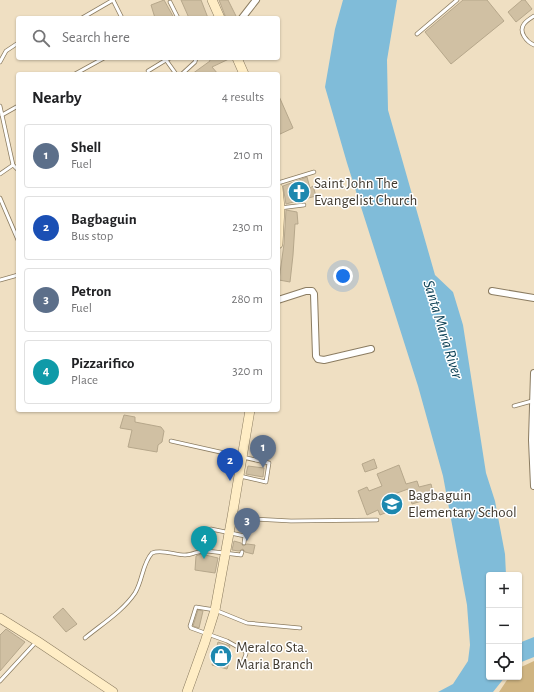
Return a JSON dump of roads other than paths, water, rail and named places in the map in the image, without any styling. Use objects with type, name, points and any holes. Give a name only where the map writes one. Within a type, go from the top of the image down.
[{"type":"main road","points":[[212,0],[219,16]]},
{"type":"main road","points":[[238,60],[243,72]]},
{"type":"main road","points":[[280,208],[280,229]]},
{"type":"main road","points":[[187,692],[215,610],[250,412]]},
{"type":"main road","points":[[1,620],[37,641],[114,692]]},
{"type":"street","points":[[244,16],[256,0]]},
{"type":"street","points":[[280,299],[306,291],[312,291],[314,294],[316,356],[318,358],[324,360],[371,349]]},
{"type":"street","points":[[492,291],[534,298]]},
{"type":"street","points":[[534,373],[534,486]]},
{"type":"lane","points":[[85,16],[113,0],[121,16]]},
{"type":"lane","points":[[417,34],[457,0]]},
{"type":"lane","points":[[170,2],[177,16]]},
{"type":"lane","points":[[534,16],[523,25],[522,29],[522,34],[534,45]]},
{"type":"lane","points":[[0,62],[6,51],[16,44]]},
{"type":"lane","points":[[79,72],[100,60]]},
{"type":"lane","points":[[148,71],[166,60]]},
{"type":"lane","points":[[169,60],[175,72]]},
{"type":"lane","points":[[184,72],[196,60]]},
{"type":"lane","points":[[0,106],[13,165],[16,168]]},
{"type":"lane","points":[[2,115],[16,107]]},
{"type":"lane","points":[[0,174],[13,165]]},
{"type":"lane","points":[[280,182],[314,172]]},
{"type":"lane","points":[[0,198],[16,235]]},
{"type":"lane","points":[[280,208],[304,205]]},
{"type":"lane","points":[[0,280],[16,276]]},
{"type":"lane","points":[[514,406],[533,401]]},
{"type":"lane","points":[[172,441],[269,463],[266,482],[239,476]]},
{"type":"lane","points":[[232,517],[291,521],[377,520]]},
{"type":"lane","points":[[210,538],[211,529],[245,536],[244,543]]},
{"type":"lane","points":[[207,551],[208,546]]},
{"type":"lane","points":[[84,638],[121,609],[130,599],[137,589],[146,563],[152,553],[159,552],[186,555],[199,551],[207,551],[241,555],[242,552]]},
{"type":"lane","points":[[243,662],[246,654],[245,651],[208,634],[192,630],[190,626],[194,609],[198,606],[215,610],[247,623],[300,628]]},
{"type":"lane","points":[[0,682],[37,641]]},
{"type":"water","name":"Santa Maria River","points":[[343,0],[397,0],[387,60],[388,110],[435,275],[453,292],[463,325],[486,473],[495,501],[505,554],[506,572],[486,572],[486,680],[503,680],[493,692],[438,692],[453,684],[468,661],[470,645],[467,605],[443,476],[418,386],[347,163],[325,87],[335,29]]},
{"type":"water","points":[[534,637],[534,657],[522,662],[522,644],[522,642]]},
{"type":"place","name":"Saint John The Evangelist Church","points":[[299,192]]},
{"type":"place","name":"Shell","points":[[263,468]]},
{"type":"place","name":"Bagbaguin","points":[[230,481]]},
{"type":"place","name":"Bagbaguin Elementary School","points":[[392,504]]},
{"type":"place","name":"Petron","points":[[247,541]]},
{"type":"place","name":"Pizzarifico","points":[[204,559]]},
{"type":"place","name":"Meralco Sta. Maria Branch","points":[[221,656]]}]
